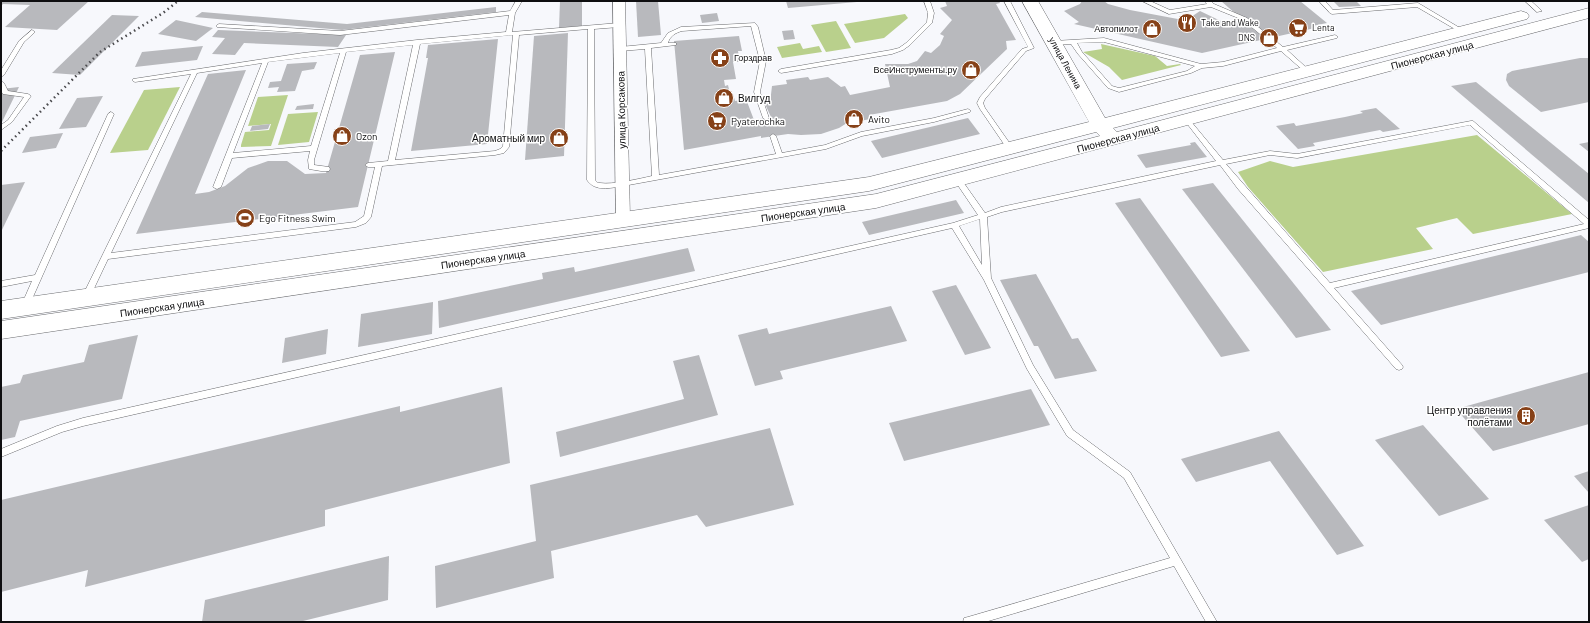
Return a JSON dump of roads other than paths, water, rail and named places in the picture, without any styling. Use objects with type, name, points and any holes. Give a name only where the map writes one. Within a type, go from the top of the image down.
[{"type":"main road","name":"улица Ленина","points":[[1030,1],[1106,132]]},
{"type":"main road","name":"Пионерская улица","points":[[1,330],[876,201],[958,180],[1106,132],[1308,71],[1462,31],[1534,6],[1585,11]]},
{"type":"main road","name":"Пионерская улица","points":[[1,310],[869,184],[1010,148],[1187,120],[1585,11]]},
{"type":"street","name":"улица Корсакова","points":[[619,1],[623,219]]},
{"type":"lane","points":[[368,165],[495,153],[502,151],[506,147],[513,33],[512,14],[519,1]]},
{"type":"lane","points":[[781,71],[892,52],[901,49],[930,22],[932,18],[926,1]]},
{"type":"lane","points":[[1006,1],[1032,48],[1024,50],[982,98],[980,103],[1010,148]]},
{"type":"lane","points":[[1145,1],[1169,12],[1210,3],[1245,19],[1308,71]]},
{"type":"lane","points":[[1322,1],[1332,12],[1418,5],[1462,31]]},
{"type":"lane","points":[[1392,1],[1397,6]]},
{"type":"lane","points":[[219,26],[340,33],[512,14]]},
{"type":"lane","points":[[664,45],[664,42],[671,33],[681,29],[753,24],[763,61],[757,92],[766,118]]},
{"type":"lane","points":[[135,80],[344,50],[513,33],[619,25]]},
{"type":"lane","points":[[591,27],[591,180],[594,184],[600,186],[623,184],[826,147],[861,134],[934,120],[968,111]]},
{"type":"lane","points":[[1,75],[22,41],[32,32]]},
{"type":"lane","points":[[1054,43],[1104,40],[1201,66],[1223,64],[1335,37]]},
{"type":"lane","points":[[391,163],[417,42]]},
{"type":"lane","points":[[1073,42],[1080,53],[1110,87],[1119,90],[1189,72],[1201,66]]},
{"type":"lane","points":[[620,49],[674,44]]},
{"type":"lane","points":[[648,46],[656,178]]},
{"type":"lane","points":[[328,169],[321,170],[311,166],[310,160],[344,50]]},
{"type":"lane","points":[[217,187],[266,60]]},
{"type":"lane","points":[[86,297],[195,71]]},
{"type":"lane","points":[[1,83],[5,93],[28,96],[10,121],[1,128]]},
{"type":"lane","points":[[25,306],[111,114]]},
{"type":"lane","points":[[1187,120],[1241,187],[1399,367]]},
{"type":"lane","points":[[1,453],[60,429],[83,422],[954,225],[1008,209],[1222,162],[1270,153],[1297,156],[1471,123],[1589,225]]},
{"type":"lane","points":[[773,136],[780,156]]},
{"type":"lane","points":[[229,156],[314,148]]},
{"type":"lane","points":[[105,257],[356,224],[363,221],[367,217],[379,164]]},
{"type":"lane","points":[[958,180],[983,216],[987,279]]},
{"type":"lane","points":[[954,225],[987,279],[1030,367],[1070,433],[1127,475],[1212,622]]},
{"type":"lane","points":[[1328,286],[1589,225]]},
{"type":"lane","points":[[1,284],[38,277]]},
{"type":"lane","points":[[968,622],[1176,561]]},
{"type":"railway","points":[[1,151],[100,52],[163,13],[178,1]]},
{"type":"place","name":"Take and Wake","points":[[1187,23]]},
{"type":"place","name":"Lenta","points":[[1298,28]]},
{"type":"place","name":"Автопилот","points":[[1152,29]]},
{"type":"place","name":"DNS","points":[[1269,38]]},
{"type":"place","name":"Горздрав","points":[[720,58]]},
{"type":"place","name":"ВсеИнструменты.ру","points":[[971,70]]},
{"type":"place","name":"Вилгуд","points":[[724,98]]},
{"type":"place","name":"Avito","points":[[854,119]]},
{"type":"place","name":"Pyaterochka","points":[[717,121]]},
{"type":"place","name":"Ozon","points":[[342,136]]},
{"type":"place","name":"Ароматный мир","points":[[559,138]]},
{"type":"place","name":"Ego Fitness Swim","points":[[245,218]]},
{"type":"place","name":"Центр управления полётами","points":[[1526,416]]}]
